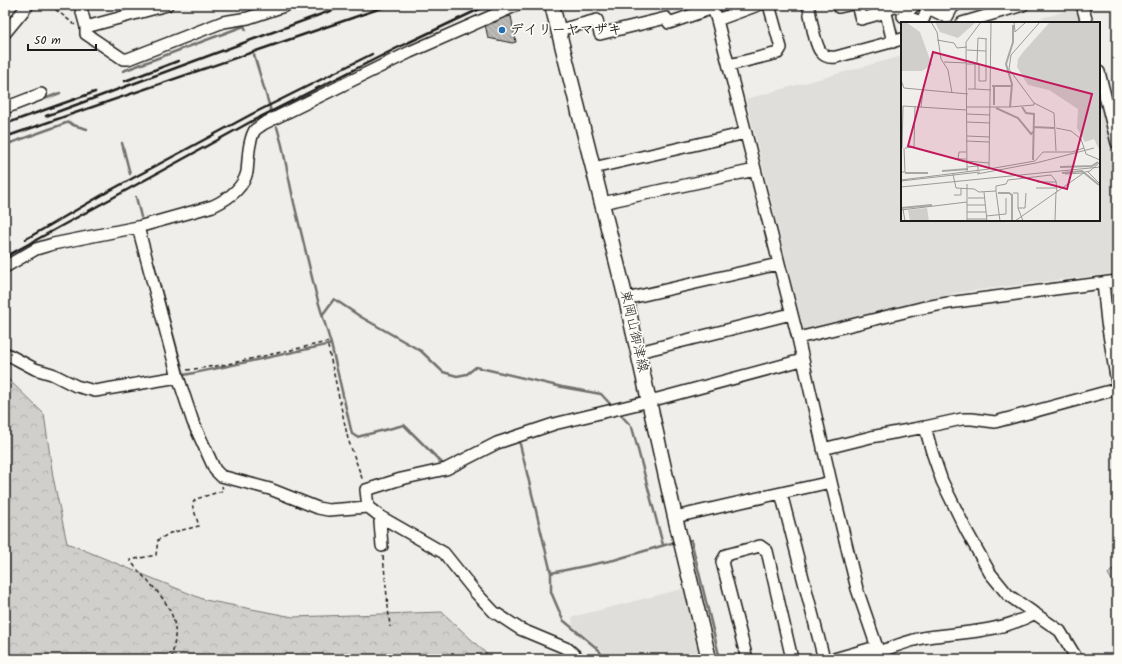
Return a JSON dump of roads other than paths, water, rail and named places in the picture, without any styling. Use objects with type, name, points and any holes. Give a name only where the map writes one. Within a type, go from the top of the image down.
[{"type":"main road","name":"東岡山御津線","points":[[552,5],[639,352],[675,517],[709,659]]},
{"type":"street","points":[[5,32],[28,5]]},
{"type":"street","points":[[80,5],[86,30],[123,59],[128,59],[223,22],[248,18],[287,5]]},
{"type":"street","points":[[86,30],[167,5]]},
{"type":"street","points":[[5,267],[36,249],[53,244],[138,227],[213,206],[229,198],[240,186],[246,174],[248,151],[252,137],[255,130],[263,124],[410,52],[517,5]]},
{"type":"street","points":[[717,20],[758,5]]},
{"type":"street","points":[[729,65],[778,53],[781,48],[769,5]]},
{"type":"street","points":[[808,5],[817,44],[820,51],[830,58],[898,40],[885,9]]},
{"type":"street","points":[[838,5],[839,8],[848,5]]},
{"type":"street","points":[[857,5],[861,19],[871,10],[885,9],[902,5]]},
{"type":"street","points":[[920,22],[923,20],[928,8],[947,17],[953,6],[957,5],[962,22]]},
{"type":"street","points":[[964,22],[994,9],[1022,5]]},
{"type":"street","points":[[1082,5],[1087,22]]},
{"type":"street","points":[[559,30],[597,20],[600,34],[666,18],[668,23],[712,6],[729,65],[778,264],[798,338],[857,589],[878,652]]},
{"type":"street","points":[[917,6],[920,22]]},
{"type":"street","points":[[1100,76],[1117,143]]},
{"type":"street","points":[[5,108],[41,94]]},
{"type":"street","points":[[593,168],[746,133]]},
{"type":"street","points":[[602,204],[755,170]]},
{"type":"street","points":[[138,227],[178,374],[193,422],[215,470],[220,476],[270,489],[318,508],[328,510],[368,507],[381,517],[444,553],[476,593],[494,612],[520,629],[568,649],[579,659]]},
{"type":"street","points":[[626,299],[778,264]]},
{"type":"street","points":[[798,338],[921,308],[948,303],[1117,280]]},
{"type":"street","points":[[1103,283],[1107,322],[1117,383]]},
{"type":"street","points":[[639,352],[791,314]]},
{"type":"street","points":[[5,354],[35,369],[52,374],[76,386],[95,391],[178,374]]},
{"type":"street","points":[[368,507],[366,490],[408,477],[446,469],[497,443],[516,436],[590,415],[650,401],[802,360]]},
{"type":"street","points":[[823,449],[871,437],[925,428],[962,419],[972,418],[995,422],[1117,389]]},
{"type":"street","points":[[925,428],[942,481],[966,530],[990,573],[1008,595],[1060,631],[1077,659]]},
{"type":"street","points":[[675,517],[831,482]]},
{"type":"street","points":[[781,493],[824,659]]},
{"type":"street","points":[[381,517],[382,546]]},
{"type":"street","points":[[747,659],[722,562],[726,555],[760,546],[767,551],[792,659]]},
{"type":"street","points":[[834,659],[878,652],[926,637],[983,631],[1010,625],[1022,621],[1035,613]]},
{"type":"waterway","points":[[123,71],[244,26],[246,30]]},
{"type":"waterway","points":[[254,55],[271,111]]},
{"type":"waterway","points":[[5,114],[60,93]]},
{"type":"waterway","points":[[5,145],[69,122],[73,125],[87,129]]},
{"type":"waterway","points":[[277,127],[316,294],[331,344],[352,434],[357,437],[404,425],[443,464],[445,463]]},
{"type":"waterway","points":[[122,143],[130,174]]},
{"type":"waterway","points":[[136,197],[141,217]]},
{"type":"waterway","points":[[154,264],[184,375],[331,344]]},
{"type":"waterway","points":[[323,314],[334,299],[361,317],[421,351],[443,372],[457,376],[467,374],[476,367],[562,387],[601,394],[613,407]]},
{"type":"waterway","points":[[618,412],[632,427],[663,545]]},
{"type":"waterway","points":[[519,440],[551,573],[551,592],[563,620],[599,650],[604,659]]},
{"type":"waterway","points":[[689,540],[691,540],[720,659]]},
{"type":"waterway","points":[[551,573],[614,560],[675,542]]},
{"type":"railway","points":[[46,116],[346,5]]},
{"type":"railway","points":[[5,137],[390,5]]},
{"type":"railway","points":[[5,257],[254,120],[399,47],[488,5]]},
{"type":"railway","points":[[26,239],[109,191],[252,114],[372,54]]},
{"type":"railway","points":[[125,81],[178,61]]},
{"type":"railway","points":[[5,124],[95,92]]},
{"type":"place","name":"デイリーヤマザキ","points":[[502,30]]}]
